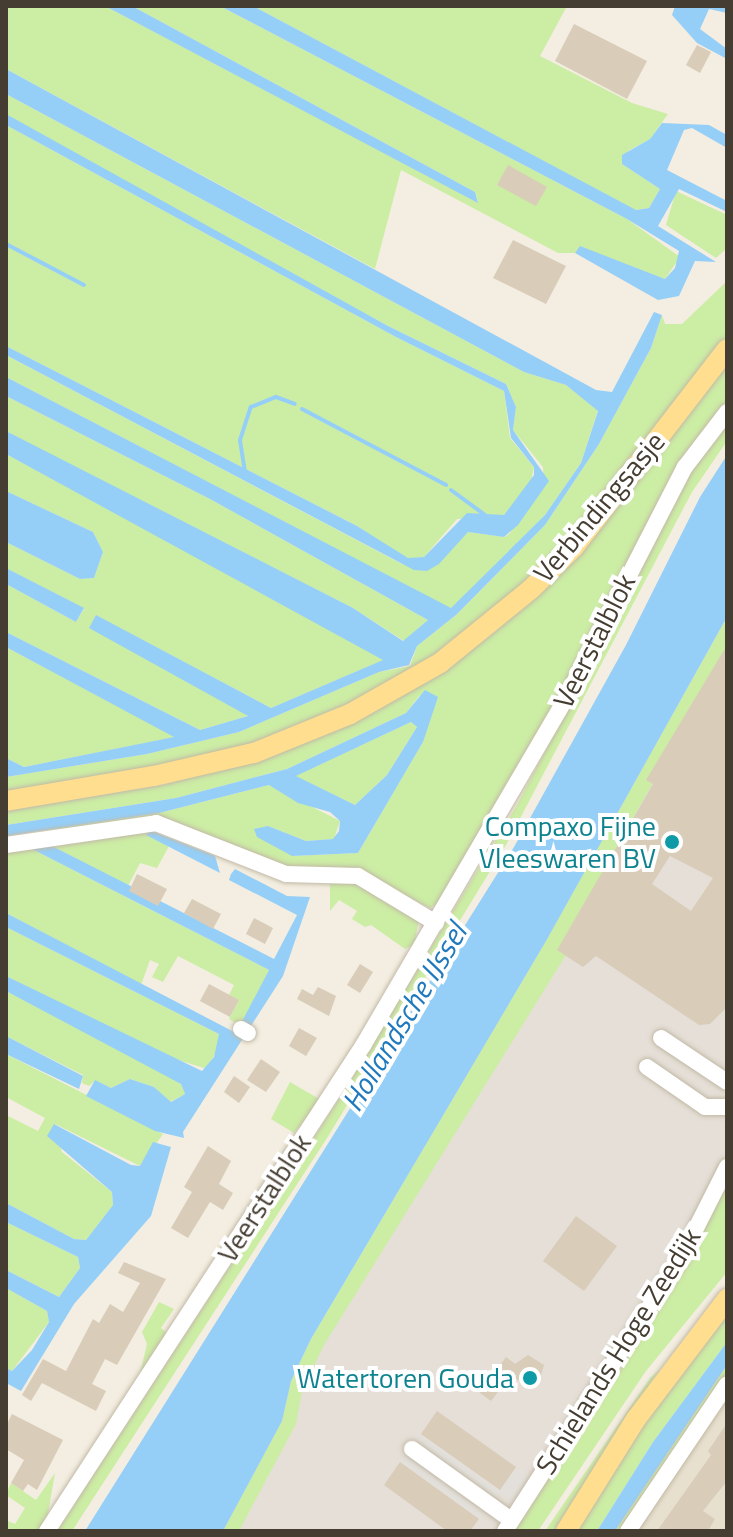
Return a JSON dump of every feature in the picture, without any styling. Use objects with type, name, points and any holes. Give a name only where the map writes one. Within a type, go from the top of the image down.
[{"type":"main road","name":"Verbindingsasje","points":[[6,801],[154,776],[254,753],[350,714],[440,663],[519,600],[574,547],[727,349]]},
{"type":"main road","points":[[566,1531],[636,1419],[727,1299]]},
{"type":"street","name":"Veerstalblok","points":[[50,1526],[332,1094],[436,923],[564,702],[672,490],[727,412]]},
{"type":"street","points":[[6,845],[156,823],[286,874],[358,876],[436,923]]},
{"type":"street","points":[[661,1038],[727,1082]]},
{"type":"street","points":[[647,1067],[705,1107],[727,1107]]},
{"type":"street","name":"Schielands Hoge Zeedijk","points":[[508,1526],[682,1256],[727,1167]]},
{"type":"street","points":[[628,1531],[727,1384]]},
{"type":"street","points":[[412,1449],[508,1526]]},
{"type":"shaded area","points":[[727,619],[727,1160],[501,1531],[203,1531]]},
{"type":"shaded area","points":[[727,1392],[727,1531],[634,1531]]},
{"type":"shaded area","points":[[421,1434],[499,1490],[516,1467],[529,1479],[514,1501],[500,1491],[493,1499],[414,1443]]},
{"type":"shaded area","points":[[407,1454],[485,1510],[479,1519],[400,1462]]},
{"type":"green space","points":[[6,6],[105,6],[478,202],[475,192],[132,6],[220,6],[627,219],[680,257],[665,279],[580,247],[575,253],[558,253],[401,170],[375,269],[6,69]]},
{"type":"green space","points":[[253,6],[567,6],[540,56],[632,103],[668,114],[650,139],[628,151],[622,164],[660,189],[649,208],[635,210]]},
{"type":"green space","points":[[6,94],[524,372],[566,385],[598,410],[581,463],[545,515],[451,609],[6,377],[6,355],[402,564],[427,571],[468,532],[505,537],[544,485],[543,467],[513,430],[516,407],[506,384],[388,326],[61,147],[6,114]]},
{"type":"green space","points":[[6,125],[396,337],[504,391],[510,438],[534,467],[531,481],[504,515],[457,519],[424,557],[408,559],[357,526],[6,346]]},
{"type":"green space","points":[[676,191],[727,215],[727,248],[716,258],[666,225]]},
{"type":"green space","points":[[727,281],[727,336],[572,535],[529,579],[434,655],[348,705],[259,741],[173,764],[6,791],[6,777],[147,754],[239,732],[379,672],[410,666],[417,646],[456,615],[545,525],[599,444],[651,348],[662,315],[665,324],[682,324]]},
{"type":"green space","points":[[727,362],[727,400],[678,462],[511,787],[439,902],[430,908],[350,868],[278,866],[157,820],[35,831],[159,813],[269,785],[340,821],[334,839],[306,841],[268,826],[292,856],[358,853],[423,742],[420,695],[406,713],[287,769],[176,798],[6,825],[6,810],[163,785],[282,752],[369,714],[432,678],[494,633],[586,546]]},
{"type":"green space","points":[[6,396],[210,499],[428,620],[404,641],[353,608],[50,455],[6,431]]},
{"type":"green space","points":[[727,421],[727,441],[692,492],[506,845],[327,1138],[72,1531],[57,1531],[345,1090],[517,805],[695,465]]},
{"type":"green space","points":[[6,454],[237,576],[384,660],[271,708],[95,615],[248,716],[200,730],[6,632],[6,584],[76,622],[84,609],[6,568],[6,542],[80,579],[94,578],[103,552],[93,532],[6,491]]},
{"type":"green space","points":[[727,617],[727,652],[561,945],[566,955],[324,1345],[302,1391],[296,1424],[239,1531],[223,1531],[282,1421],[291,1381],[311,1339],[546,941]]},
{"type":"green space","points":[[6,647],[176,737],[24,767],[6,758]]},
{"type":"green space","points":[[411,722],[417,727],[387,775],[355,805],[295,776]]},
{"type":"green space","points":[[149,830],[146,835],[169,846],[157,868],[140,863],[128,886],[50,845]]},
{"type":"green space","points":[[32,849],[269,970],[243,1027],[229,1019],[239,1000],[229,995],[234,985],[178,956],[163,982],[152,977],[159,964],[150,960],[141,985],[6,913],[6,852]]},
{"type":"green space","points":[[330,879],[347,879],[419,920],[414,945],[405,949],[371,925],[365,927],[352,919],[357,911],[339,900],[330,911]]},
{"type":"green space","points":[[6,927],[219,1034],[222,1040],[207,1069],[169,1057],[6,976]]},
{"type":"green space","points":[[6,991],[162,1071],[181,1084],[185,1094],[170,1102],[154,1087],[130,1079],[111,1088],[95,1081],[89,1086],[82,1083],[83,1075],[6,1036]]},
{"type":"green space","points":[[6,1054],[163,1134],[140,1166],[55,1124],[62,1152],[112,1192],[113,1205],[86,1240],[74,1239],[6,1203],[6,1115],[38,1131],[45,1118],[6,1097]]},
{"type":"green space","points":[[290,1082],[321,1100],[294,1133],[271,1119]]},
{"type":"green space","points":[[727,1185],[727,1272],[646,1371],[538,1531],[514,1531],[642,1337]]},
{"type":"green space","points":[[6,1222],[78,1257],[80,1268],[59,1297],[6,1270]]},
{"type":"green space","points":[[6,1288],[47,1311],[49,1322],[12,1371],[6,1368]]},
{"type":"green space","points":[[159,1302],[174,1309],[161,1328],[167,1333],[140,1374],[147,1344],[142,1332]]},
{"type":"green space","points":[[727,1314],[727,1342],[653,1442],[597,1531],[574,1531],[634,1436]]},
{"type":"green space","points":[[727,1365],[727,1375],[622,1531],[615,1531]]},
{"type":"green space","points":[[659,1370],[557,1531],[545,1531],[650,1378]]},
{"type":"green space","points":[[55,1473],[47,1519],[39,1531],[9,1531],[6,1520],[15,1524],[25,1508],[6,1495],[11,1483],[36,1500]]},
{"type":"water","points":[[105,6],[132,6],[475,192],[478,203]]},
{"type":"water","points":[[220,6],[253,6],[636,210],[649,208],[660,189],[622,164],[622,155],[650,139],[662,123],[709,125],[727,135],[727,148],[692,128],[684,130],[667,170],[727,201],[727,212],[679,189],[658,226],[716,262],[695,261],[679,296],[658,300],[575,253],[580,246],[665,279],[675,268],[679,251],[627,219]]},
{"type":"water","points":[[675,6],[727,6],[727,13],[709,9],[700,29],[727,49],[727,59],[697,43],[672,15]]},
{"type":"water","points":[[6,69],[596,390],[612,392],[654,312],[662,315],[651,348],[599,444],[545,525],[456,615],[417,646],[409,665],[379,672],[239,732],[147,754],[6,777],[6,758],[24,767],[174,737],[6,647],[6,632],[200,730],[248,716],[89,628],[96,615],[271,708],[383,660],[6,454],[6,431],[353,608],[403,641],[428,620],[210,499],[6,396],[6,377],[451,608],[545,515],[581,463],[598,411],[566,385],[524,372],[6,94]]},
{"type":"water","points":[[6,114],[388,326],[506,384],[516,407],[513,430],[549,481],[518,525],[504,537],[468,532],[439,564],[427,571],[414,570],[6,355],[6,346],[357,526],[408,558],[424,557],[467,513],[504,515],[534,475],[534,467],[511,438],[504,391],[396,337],[6,125]]},
{"type":"water","points":[[727,455],[727,617],[546,941],[311,1339],[291,1381],[282,1421],[223,1531],[85,1531],[514,847],[626,645],[700,497]]},
{"type":"water","points":[[6,491],[93,532],[103,552],[94,578],[80,579],[6,542]]},
{"type":"water","points":[[6,568],[84,608],[76,622],[6,584]]},
{"type":"water","points":[[425,690],[438,697],[423,742],[358,853],[292,856],[257,837],[254,829],[268,826],[306,841],[333,839],[339,831],[340,821],[330,812],[298,803],[269,785],[159,813],[6,836],[6,825],[176,798],[287,769],[406,713]],"holes":[[[411,722],[417,727],[387,775],[355,805],[296,776]]]},
{"type":"water","points":[[149,830],[215,856],[220,873],[146,835]]},
{"type":"water","points":[[50,845],[274,959],[297,915],[229,880],[231,874],[235,869],[287,896],[310,897],[283,976],[183,1132],[184,1138],[155,1131],[86,1096],[95,1080],[111,1088],[130,1079],[154,1087],[171,1102],[185,1094],[181,1084],[6,991],[6,976],[202,1071],[214,1057],[219,1034],[6,927],[6,913],[236,1033],[269,970],[32,849]]},
{"type":"water","points":[[6,1036],[83,1076],[79,1089],[6,1054]]},
{"type":"water","points":[[54,1124],[131,1165],[140,1166],[153,1142],[171,1147],[151,1216],[74,1304],[21,1391],[6,1383],[6,1368],[12,1371],[32,1350],[49,1322],[47,1311],[6,1288],[6,1270],[59,1297],[80,1268],[78,1257],[6,1222],[6,1203],[74,1239],[86,1240],[113,1205],[112,1192],[47,1136]]},
{"type":"water","points":[[727,1342],[727,1365],[615,1531],[597,1531],[653,1442]]},
{"type":"building","points":[[574,24],[647,61],[627,99],[555,61]]},
{"type":"building","points":[[697,45],[711,52],[700,73],[686,65]]},
{"type":"building","points":[[508,165],[547,187],[536,206],[497,185]]},
{"type":"building","points":[[513,240],[566,266],[546,304],[493,278]]},
{"type":"building","name":"Compaxo Fijne Vleeswaren BV","points":[[727,645],[727,1007],[710,1024],[699,1025],[596,956],[583,967],[557,950],[653,784],[646,780]],"holes":[[[670,856],[713,878],[691,911],[652,884]]]},
{"type":"building","points":[[137,874],[167,889],[158,906],[129,891]]},
{"type":"building","points":[[192,899],[221,914],[213,929],[184,913]]},
{"type":"building","points":[[254,918],[273,928],[265,944],[246,934]]},
{"type":"building","points":[[360,964],[373,972],[360,993],[347,985]]},
{"type":"building","points":[[209,984],[239,1000],[230,1017],[200,1001]]},
{"type":"building","points":[[318,987],[336,996],[329,1016],[297,999],[302,989],[313,995]]},
{"type":"building","points":[[299,1028],[317,1038],[306,1056],[289,1046]]},
{"type":"building","points":[[261,1059],[280,1072],[266,1092],[247,1080]]},
{"type":"building","points":[[234,1076],[250,1087],[239,1103],[224,1092]]},
{"type":"building","points":[[208,1146],[231,1161],[219,1184],[233,1193],[223,1210],[210,1202],[188,1238],[171,1228],[192,1192],[184,1187]]},
{"type":"building","points":[[576,1216],[617,1246],[584,1291],[543,1261]]},
{"type":"building","points":[[124,1262],[166,1279],[117,1365],[105,1359],[92,1384],[106,1391],[96,1411],[42,1383],[31,1401],[22,1395],[43,1359],[66,1371],[93,1319],[99,1323],[110,1304],[123,1312],[140,1283],[118,1273]]},
{"type":"building","name":"Watertoren Gouda","points":[[528,1355],[544,1365],[539,1382],[525,1385],[511,1375],[491,1401],[480,1393],[506,1357],[515,1364]]},
{"type":"building","points":[[437,1411],[516,1467],[500,1490],[421,1434]]},
{"type":"building","points":[[12,1414],[63,1440],[37,1490],[28,1484],[23,1491],[11,1483],[24,1460],[6,1449],[6,1426]]},
{"type":"building","points":[[727,1423],[727,1481],[703,1511],[715,1519],[708,1531],[657,1531],[711,1455],[708,1451]]},
{"type":"building","points":[[400,1462],[479,1519],[470,1531],[447,1531],[384,1485]]},
{"type":"waterway","points":[[6,244],[84,285]]},
{"type":"waterway","points":[[245,472],[240,440],[251,407],[276,397],[295,404]]},
{"type":"waterway","points":[[302,409],[446,485]]},
{"type":"waterway","points":[[451,490],[485,515]]},
{"type":"place","name":"Compaxo Fijne Vleeswaren BV","points":[[672,842]]},
{"type":"place","name":"Watertoren Gouda","points":[[530,1378]]},
{"type":"water label","name":"Hollandsche IJssel","points":[[404,1017]]}]
